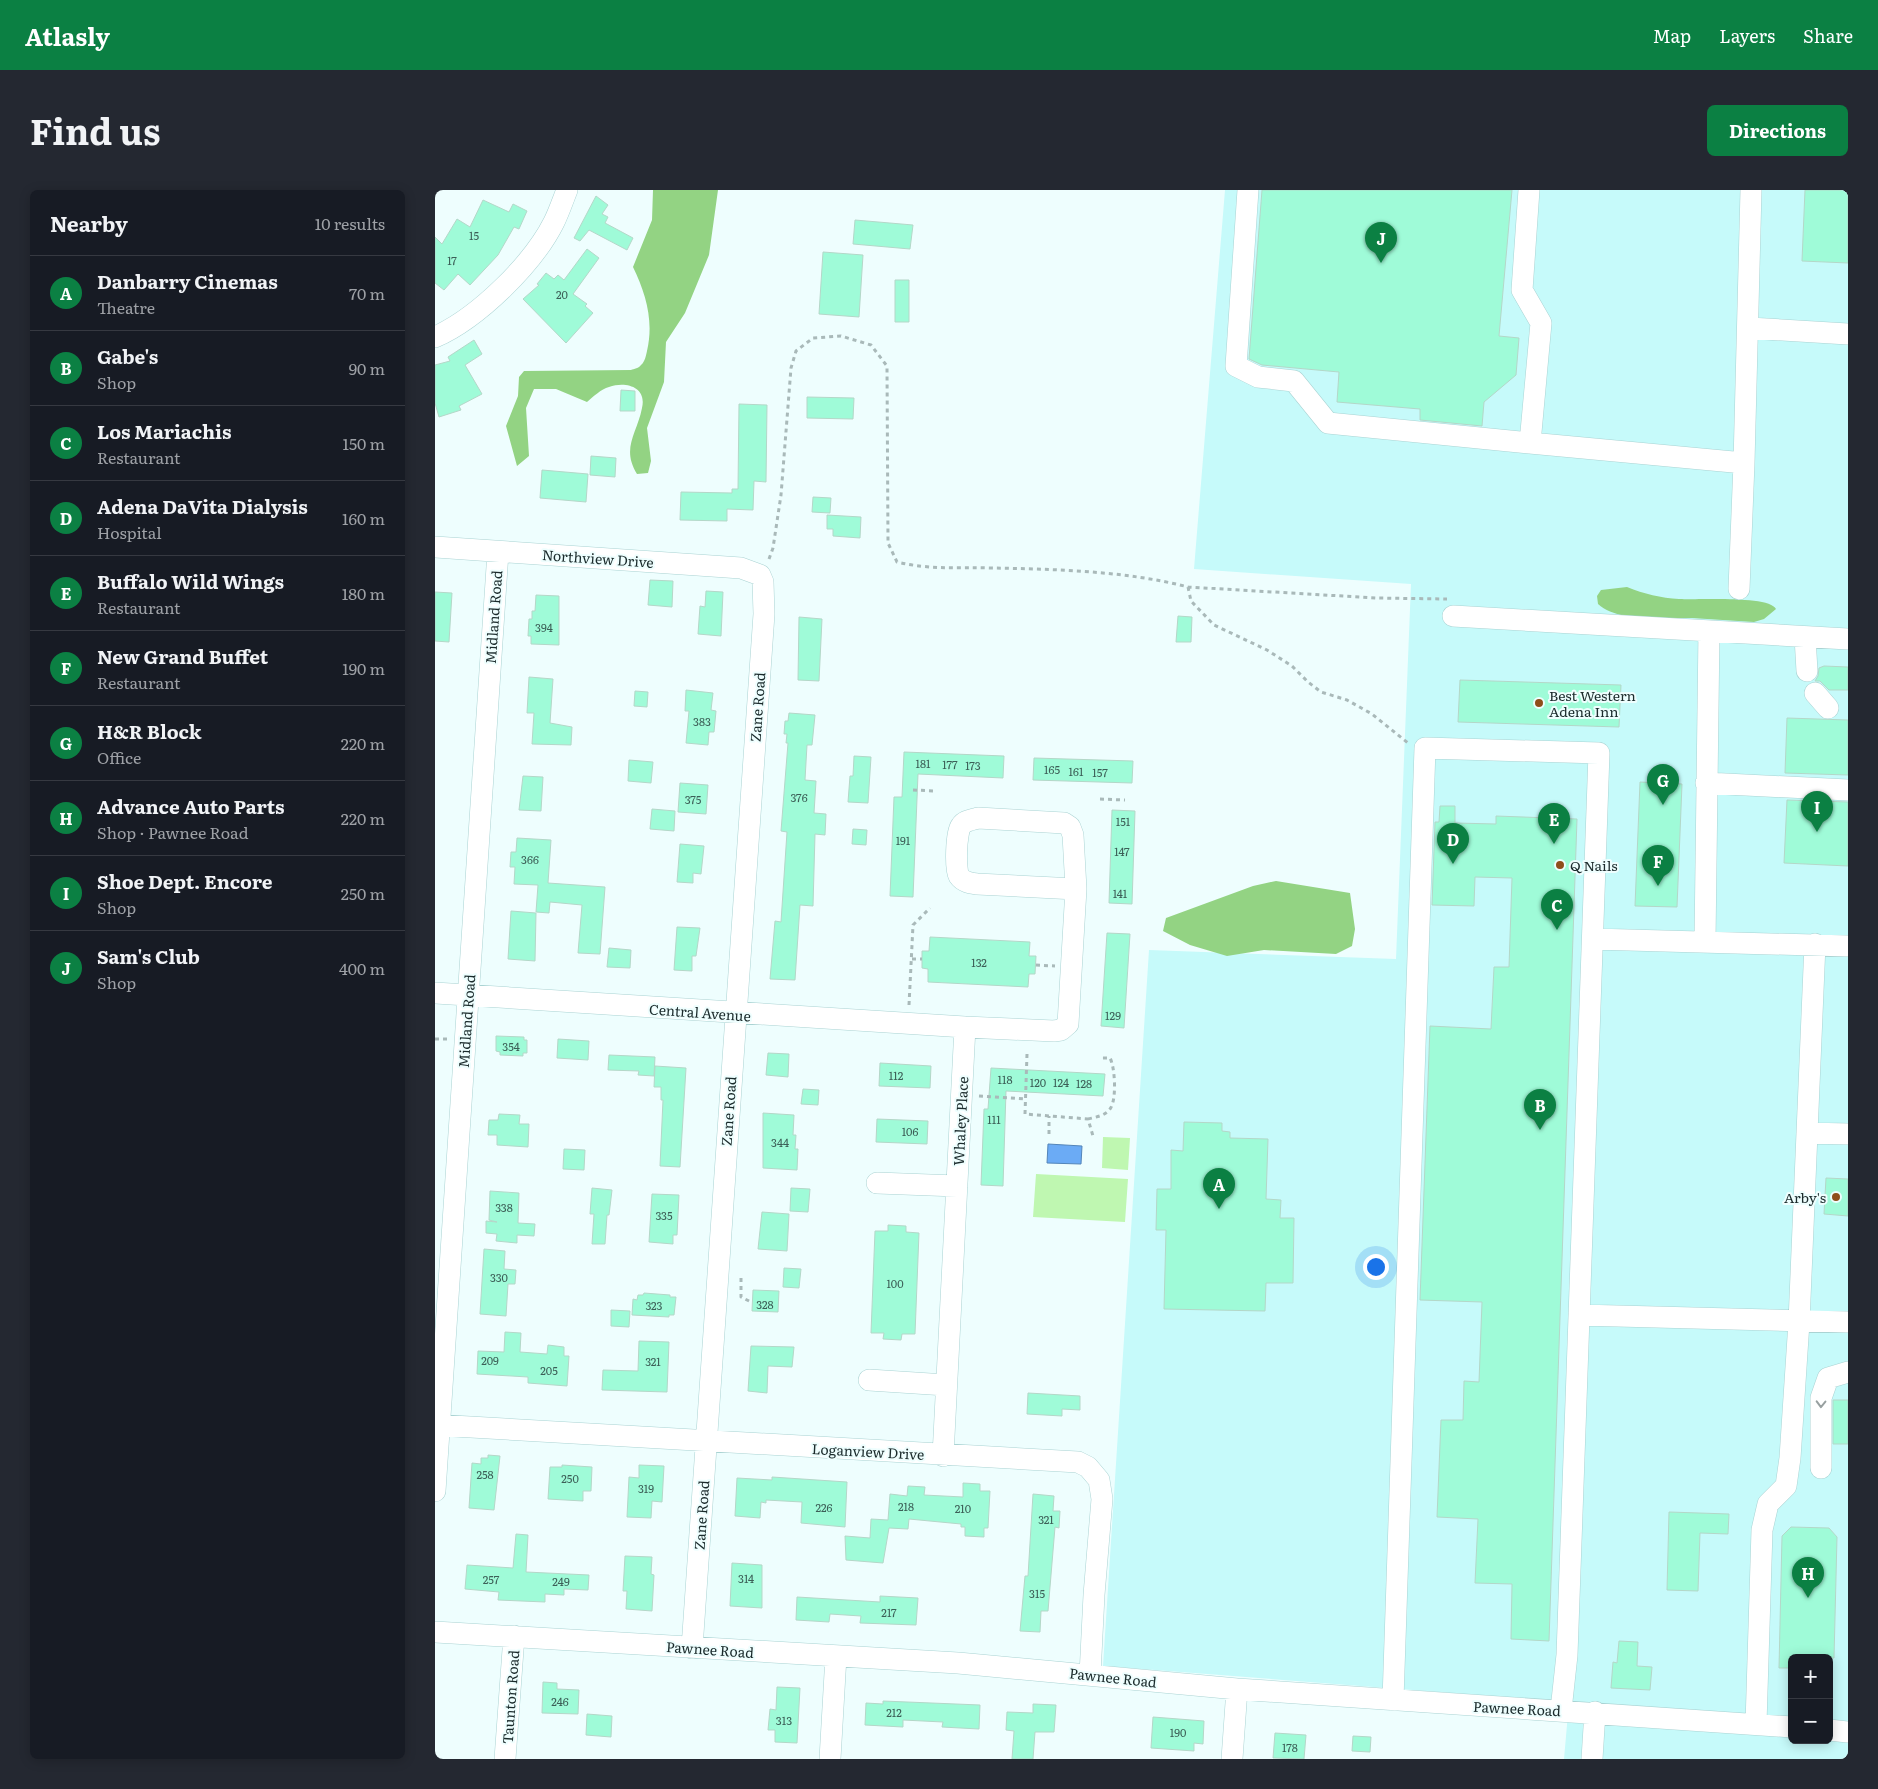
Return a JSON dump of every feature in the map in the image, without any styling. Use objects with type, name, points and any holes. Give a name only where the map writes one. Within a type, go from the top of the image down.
[{"type":"street","points":[[435,337],[468,318],[492,299],[517,273],[554,223],[567,190]]},
{"type":"street","points":[[1248,190],[1236,366],[1258,377],[1294,381],[1328,423],[1744,463]]},
{"type":"street","points":[[1529,190],[1522,290],[1541,323],[1530,443]]},
{"type":"street","points":[[1739,589],[1749,328],[1751,190]]},
{"type":"street","points":[[1749,328],[1848,334]]},
{"type":"street","name":"Northview Drive","points":[[435,547],[733,567],[752,570],[760,575]]},
{"type":"street","name":"Midland Road","points":[[435,1491],[437,1426],[498,552]]},
{"type":"street","name":"Zane Road","points":[[692,1648],[764,614],[763,582],[760,575]]},
{"type":"street","points":[[1454,608],[1709,631],[1848,639]]},
{"type":"street","points":[[1705,942],[1709,631]]},
{"type":"street","points":[[1805,637],[1807,671]]},
{"type":"street","points":[[1393,1700],[1425,748],[1599,753],[1567,1655],[1561,1710]]},
{"type":"street","points":[[1706,782],[1848,790]]},
{"type":"street","points":[[965,1027],[1054,1031],[1061,1030],[1069,1024],[1076,889],[1073,835],[1070,827],[1064,823],[978,818],[967,820],[961,826],[958,833],[957,865],[959,876],[966,882],[1076,889]]},
{"type":"street","points":[[1593,939],[1848,946]]},
{"type":"street","points":[[1756,1724],[1762,1530],[1768,1504],[1786,1486],[1799,1322],[1815,944]]},
{"type":"street","name":"Central Avenue","points":[[435,994],[965,1027]]},
{"type":"street","name":"Whaley Place","points":[[943,1456],[965,1027]]},
{"type":"street","points":[[1807,1133],[1848,1134]]},
{"type":"street","points":[[877,1183],[957,1186]]},
{"type":"street","points":[[1579,1315],[1848,1322]]},
{"type":"street","points":[[1821,1468],[1821,1398],[1823,1387],[1828,1378],[1848,1372]]},
{"type":"street","points":[[869,1380],[946,1385]]},
{"type":"street","name":"Loganview Drive","points":[[437,1426],[943,1456],[1078,1462],[1087,1467],[1099,1480],[1102,1499],[1090,1675]]},
{"type":"street","name":"Pawnee Road","points":[[435,1632],[1002,1666],[1125,1680],[1237,1689],[1788,1727]]},
{"type":"street","name":"Taunton Road","points":[[505,1759],[514,1636]]},
{"type":"street","points":[[830,1759],[836,1656]]},
{"type":"street","points":[[1232,1759],[1237,1689]]},
{"type":"street","points":[[1592,1759],[1595,1712]]},
{"type":"street","points":[[1833,1730],[1848,1732]]},
{"type":"path","points":[[760,575],[773,548],[781,495],[791,368],[796,351],[813,338],[841,336],[871,345],[887,366],[887,526],[888,542],[897,562],[924,568],[993,568],[1121,575],[1158,579],[1188,587],[1376,598],[1454,608]]},
{"type":"path","points":[[1188,587],[1191,601],[1213,625],[1267,650],[1291,666],[1307,682],[1321,692],[1347,700],[1371,714],[1405,743],[1425,748]]},
{"type":"path","points":[[913,790],[935,791]]},
{"type":"path","points":[[1101,799],[1125,800]]},
{"type":"path","points":[[908,1024],[913,925],[930,908]]},
{"type":"path","points":[[912,959],[922,959]]},
{"type":"path","points":[[1027,1054],[1025,1114],[1088,1119],[1102,1116],[1112,1105],[1115,1067],[1110,1058],[1101,1058]]},
{"type":"path","points":[[971,1096],[1026,1099]]},
{"type":"path","points":[[1049,1116],[1049,1134]]},
{"type":"path","points":[[1088,1119],[1093,1136]]},
{"type":"path","points":[[741,1278],[741,1297],[751,1302]]},
{"type":"shaded area","points":[[1225,190],[1848,190],[1848,1759],[1564,1759],[1569,1702],[1103,1666],[1149,950],[1396,959],[1411,584],[1194,569]]},
{"type":"green space","points":[[653,190],[718,190],[709,255],[685,313],[666,342],[664,382],[647,428],[651,461],[648,473],[637,474],[632,465],[630,449],[643,401],[638,391],[628,385],[616,385],[606,388],[587,402],[556,389],[534,389],[526,408],[529,456],[517,466],[506,426],[518,396],[519,377],[524,371],[631,370],[639,367],[644,360],[649,340],[649,318],[642,287],[633,267],[652,220]]},
{"type":"green space","points":[[1627,587],[1640,592],[1672,598],[1731,599],[1761,602],[1771,605],[1776,609],[1764,619],[1754,622],[1630,617],[1607,610],[1598,604],[1597,596],[1601,590]]},
{"type":"green space","points":[[1276,881],[1350,893],[1355,929],[1352,946],[1336,954],[1264,950],[1227,956],[1190,945],[1163,931],[1166,918],[1253,886]]},
{"type":"green space","points":[[1103,1137],[1130,1138],[1128,1170],[1102,1168]]},
{"type":"green space","points":[[1036,1174],[1128,1179],[1125,1222],[1033,1217]]},
{"type":"water","points":[[1048,1144],[1082,1146],[1081,1164],[1047,1163]]},
{"type":"building","points":[[1262,190],[1512,190],[1499,336],[1519,338],[1516,375],[1484,402],[1482,426],[1420,420],[1420,409],[1337,402],[1339,372],[1262,365],[1249,359]]},
{"type":"building","points":[[1805,190],[1848,190],[1848,263],[1802,261]]},
{"type":"building","points":[[596,196],[608,205],[602,214],[608,217],[605,223],[633,238],[627,250],[589,230],[580,241],[574,238]]},
{"type":"building","points":[[483,200],[509,212],[513,204],[527,211],[519,229],[514,227],[498,255],[470,285],[458,274],[444,290],[435,283],[435,237],[442,244],[457,219],[470,227]]},
{"type":"building","points":[[855,220],[913,225],[910,249],[853,244]]},
{"type":"building","points":[[587,249],[599,258],[573,294],[587,304],[585,306],[593,313],[566,343],[523,299],[539,285],[537,284],[546,273],[554,279],[558,275],[564,280]]},
{"type":"building","points":[[823,252],[863,255],[859,317],[819,314]]},
{"type":"building","points":[[895,280],[909,280],[909,322],[895,322]]},
{"type":"building","points":[[474,340],[482,354],[465,365],[482,394],[459,406],[461,410],[439,417],[435,403],[435,365],[450,361],[448,357]]},
{"type":"building","points":[[621,390],[635,391],[635,411],[620,411]]},
{"type":"building","points":[[807,397],[854,398],[853,419],[807,418]]},
{"type":"building","points":[[739,404],[767,405],[766,482],[754,481],[753,510],[727,509],[727,521],[680,520],[681,492],[732,493],[732,489],[738,489]]},
{"type":"building","points":[[591,456],[616,458],[615,477],[590,475]]},
{"type":"building","points":[[542,470],[588,474],[586,502],[540,498]]},
{"type":"building","points":[[813,497],[831,498],[830,513],[812,512]]},
{"type":"building","points":[[827,515],[861,517],[860,538],[833,536],[833,529],[827,529]]},
{"type":"building","points":[[650,580],[673,581],[672,607],[648,605]]},
{"type":"building","points":[[706,591],[723,592],[721,636],[698,634],[700,606],[705,607]]},
{"type":"building","points":[[435,592],[452,593],[449,642],[435,641]]},
{"type":"building","points":[[536,595],[559,596],[559,645],[531,644],[531,636],[528,636],[529,619],[532,619],[532,611],[535,611]]},
{"type":"building","points":[[1178,616],[1192,617],[1191,642],[1176,642]]},
{"type":"building","points":[[799,617],[822,619],[819,681],[798,680]]},
{"type":"building","points":[[1824,666],[1848,667],[1848,690],[1829,690],[1820,681],[1815,681],[1819,668]]},
{"type":"building","points":[[529,677],[553,679],[550,723],[572,727],[571,745],[532,744],[534,713],[527,713]]},
{"type":"building","name":"Best Western Adena Inn","points":[[1460,680],[1621,685],[1619,727],[1458,722]]},
{"type":"building","points":[[686,690],[713,693],[711,710],[716,711],[714,732],[709,732],[708,745],[686,743],[689,711],[685,711]]},
{"type":"building","points":[[635,691],[648,692],[647,707],[634,706]]},
{"type":"building","points":[[789,713],[815,715],[812,745],[807,745],[805,780],[816,781],[814,813],[826,814],[825,835],[815,834],[813,906],[800,905],[795,980],[770,979],[775,921],[781,922],[787,832],[781,831],[788,743],[786,743],[787,734],[784,734],[785,721],[788,721]]},
{"type":"building","points":[[1787,718],[1848,720],[1848,775],[1785,773]]},
{"type":"building","points":[[904,752],[1004,756],[1003,778],[918,774],[913,897],[890,896],[894,797],[902,797]]},
{"type":"building","points":[[854,756],[871,757],[868,803],[848,802],[850,776],[853,776]]},
{"type":"building","points":[[1034,758],[1133,761],[1132,783],[1033,780]]},
{"type":"building","points":[[629,760],[653,762],[651,783],[628,781]]},
{"type":"building","points":[[523,776],[543,777],[541,811],[519,810]]},
{"type":"building","points":[[1640,782],[1682,784],[1677,907],[1635,906]]},
{"type":"building","points":[[680,783],[708,785],[706,814],[678,812]]},
{"type":"building","points":[[1787,800],[1848,802],[1848,866],[1784,863]]},
{"type":"building","points":[[1440,806],[1455,806],[1455,823],[1496,824],[1496,816],[1577,819],[1549,1641],[1511,1639],[1512,1584],[1475,1583],[1478,1519],[1437,1517],[1441,1420],[1463,1420],[1464,1381],[1479,1382],[1482,1302],[1420,1300],[1430,1026],[1491,1029],[1494,967],[1509,967],[1512,878],[1475,877],[1474,906],[1432,905],[1435,822],[1439,822]]},
{"type":"building","points":[[652,809],[675,811],[674,831],[650,829]]},
{"type":"building","points":[[1112,810],[1135,811],[1132,904],[1109,903]]},
{"type":"building","points":[[853,829],[867,830],[866,845],[852,844]]},
{"type":"building","points":[[517,838],[551,840],[548,883],[605,887],[600,954],[578,953],[582,905],[550,902],[549,913],[536,912],[538,885],[514,884],[515,867],[510,867],[511,852],[516,852]]},
{"type":"building","points":[[680,844],[704,846],[701,874],[693,873],[693,883],[677,882]]},
{"type":"building","points":[[511,911],[536,913],[535,961],[508,959]]},
{"type":"building","points":[[677,927],[700,928],[696,956],[692,956],[692,971],[674,970]]},
{"type":"building","points":[[1107,933],[1130,934],[1124,1028],[1101,1026]]},
{"type":"building","points":[[930,937],[1030,942],[1029,956],[1036,956],[1035,974],[1029,974],[1028,987],[928,982],[928,969],[922,968],[922,951],[929,951]]},
{"type":"building","points":[[609,948],[631,950],[630,968],[607,967]]},
{"type":"building","points":[[496,1036],[524,1037],[524,1040],[527,1040],[527,1053],[523,1053],[523,1056],[500,1055],[500,1052],[496,1051]]},
{"type":"building","points":[[558,1039],[589,1041],[588,1060],[557,1058]]},
{"type":"building","points":[[768,1053],[789,1054],[788,1077],[766,1075]]},
{"type":"building","points":[[609,1055],[655,1057],[654,1076],[638,1075],[639,1071],[608,1070]]},
{"type":"building","points":[[880,1063],[931,1066],[930,1088],[879,1086]]},
{"type":"building","points":[[655,1066],[686,1068],[680,1167],[660,1166],[663,1100],[661,1100],[661,1087],[654,1087]]},
{"type":"building","points":[[991,1068],[1105,1074],[1103,1096],[1006,1091],[1003,1186],[981,1185],[984,1109],[988,1109]]},
{"type":"building","points":[[803,1089],[819,1090],[818,1105],[801,1104]]},
{"type":"building","points":[[763,1113],[794,1115],[793,1135],[796,1135],[795,1149],[798,1149],[797,1170],[763,1168]]},
{"type":"building","points":[[499,1114],[520,1115],[519,1124],[529,1124],[528,1147],[497,1145],[497,1135],[488,1135],[489,1120],[498,1120]]},
{"type":"building","points":[[877,1119],[928,1121],[927,1144],[876,1142]]},
{"type":"building","points":[[1184,1122],[1222,1123],[1222,1131],[1230,1132],[1230,1138],[1268,1139],[1266,1199],[1281,1200],[1280,1218],[1294,1218],[1293,1283],[1266,1283],[1265,1311],[1164,1309],[1166,1230],[1156,1230],[1157,1189],[1171,1189],[1171,1150],[1183,1151]]},
{"type":"building","points":[[564,1149],[585,1150],[584,1170],[563,1169]]},
{"type":"building","name":"Arby's","points":[[1826,1178],[1848,1179],[1848,1216],[1824,1214]]},
{"type":"building","points":[[592,1188],[612,1190],[609,1215],[607,1215],[605,1244],[592,1244],[594,1214],[590,1214]]},
{"type":"building","points":[[791,1188],[810,1189],[808,1212],[790,1211]]},
{"type":"building","points":[[490,1191],[519,1193],[518,1223],[535,1224],[534,1236],[517,1235],[517,1243],[496,1241],[497,1234],[486,1233],[486,1221],[497,1222],[489,1220]]},
{"type":"building","points":[[652,1194],[679,1195],[677,1235],[673,1235],[673,1244],[649,1242]]},
{"type":"building","points":[[762,1212],[789,1214],[787,1251],[758,1249]]},
{"type":"building","points":[[888,1225],[906,1226],[906,1232],[919,1233],[915,1334],[902,1334],[901,1340],[883,1339],[884,1333],[871,1333],[875,1231],[888,1231]]},
{"type":"building","points":[[484,1249],[505,1251],[504,1269],[516,1270],[515,1284],[508,1284],[506,1316],[480,1314]]},
{"type":"building","points":[[784,1268],[801,1269],[799,1288],[783,1287]]},
{"type":"building","points":[[753,1290],[779,1291],[778,1312],[752,1311]]},
{"type":"building","points":[[644,1293],[676,1297],[674,1315],[669,1315],[669,1317],[632,1315],[633,1299],[637,1300],[638,1295],[643,1295]]},
{"type":"building","points":[[611,1310],[630,1311],[629,1327],[611,1326]]},
{"type":"building","points":[[505,1332],[521,1333],[520,1352],[547,1354],[548,1345],[564,1347],[564,1356],[569,1356],[567,1386],[528,1383],[528,1377],[477,1374],[478,1351],[504,1352]]},
{"type":"building","points":[[639,1341],[669,1342],[667,1392],[602,1390],[603,1370],[638,1371]]},
{"type":"building","points":[[751,1346],[794,1347],[792,1367],[768,1366],[767,1393],[748,1391]]},
{"type":"building","points":[[1028,1393],[1080,1396],[1080,1410],[1062,1409],[1062,1416],[1027,1414]]},
{"type":"building","points":[[1833,1400],[1848,1400],[1848,1444],[1833,1444]]},
{"type":"building","points":[[488,1455],[500,1456],[494,1510],[469,1508],[472,1463],[481,1464],[481,1458],[488,1458]]},
{"type":"building","points":[[562,1465],[592,1467],[591,1491],[583,1491],[583,1501],[548,1499],[550,1467],[562,1467]]},
{"type":"building","points":[[639,1465],[664,1466],[662,1502],[652,1501],[651,1518],[627,1517],[629,1477],[639,1478]]},
{"type":"building","points":[[772,1477],[847,1482],[845,1527],[801,1523],[802,1502],[766,1500],[766,1503],[761,1502],[760,1518],[735,1516],[737,1478],[772,1480]]},
{"type":"building","points":[[963,1483],[980,1484],[980,1491],[990,1491],[988,1528],[984,1528],[984,1537],[965,1536],[965,1527],[961,1527],[961,1524],[909,1519],[908,1529],[889,1528],[883,1563],[846,1560],[845,1536],[870,1538],[871,1519],[888,1520],[890,1494],[907,1496],[908,1486],[925,1487],[924,1495],[963,1497]]},
{"type":"building","points":[[1033,1494],[1054,1496],[1053,1511],[1060,1511],[1059,1528],[1055,1527],[1048,1611],[1041,1611],[1040,1632],[1020,1631],[1025,1576],[1028,1576]]},
{"type":"building","points":[[1669,1512],[1729,1514],[1728,1534],[1700,1533],[1698,1591],[1667,1590]]},
{"type":"building","points":[[1791,1527],[1829,1528],[1837,1537],[1834,1658],[1833,1654],[1788,1654],[1788,1668],[1779,1668],[1782,1536]]},
{"type":"building","points":[[516,1534],[528,1535],[526,1572],[589,1575],[588,1590],[564,1589],[564,1595],[545,1594],[545,1602],[498,1600],[499,1592],[465,1589],[467,1565],[513,1568]]},
{"type":"building","points":[[625,1556],[652,1557],[651,1574],[654,1575],[652,1611],[626,1609],[627,1591],[623,1591]]},
{"type":"building","points":[[732,1563],[762,1565],[762,1608],[730,1606]]},
{"type":"building","points":[[880,1596],[918,1598],[916,1625],[860,1623],[861,1616],[830,1614],[829,1622],[796,1620],[797,1597],[880,1602]]},
{"type":"building","points":[[1619,1641],[1638,1642],[1637,1666],[1652,1667],[1650,1690],[1611,1688],[1613,1662],[1617,1663]]},
{"type":"building","points":[[543,1682],[557,1683],[557,1689],[579,1690],[578,1714],[542,1713]]},
{"type":"building","points":[[777,1687],[800,1688],[797,1743],[775,1742],[775,1730],[768,1730],[770,1709],[776,1710]]},
{"type":"building","points":[[883,1701],[980,1705],[979,1729],[942,1727],[943,1722],[903,1720],[903,1727],[865,1725],[866,1703],[883,1704]]},
{"type":"building","points":[[1033,1704],[1056,1705],[1054,1732],[1035,1732],[1033,1759],[1012,1759],[1014,1731],[1006,1730],[1007,1712],[1033,1713]]},
{"type":"building","points":[[587,1714],[612,1716],[611,1737],[586,1735]]},
{"type":"building","points":[[1153,1717],[1204,1721],[1203,1744],[1194,1743],[1194,1751],[1151,1748]]},
{"type":"building","points":[[1275,1733],[1306,1735],[1304,1759],[1273,1758]]},
{"type":"building","points":[[1353,1736],[1371,1737],[1370,1752],[1352,1751]]},
{"type":"place","name":"Sam's Club","points":[[1381,263]]},
{"type":"place","name":"Best Western Adena Inn","points":[[1539,703]]},
{"type":"place","name":"H&R Block","points":[[1663,805]]},
{"type":"place","name":"Shoe Dept. Encore","points":[[1817,832]]},
{"type":"place","name":"Buffalo Wild Wings","points":[[1554,844]]},
{"type":"place","name":"Adena DaVita Dialysis","points":[[1453,864]]},
{"type":"place","name":"Q Nails","points":[[1560,865]]},
{"type":"place","name":"New Grand Buffet","points":[[1658,886]]},
{"type":"place","name":"Los Mariachis","points":[[1557,930]]},
{"type":"place","name":"Gabe's","points":[[1540,1130]]},
{"type":"place","name":"Arby's","points":[[1836,1197]]},
{"type":"place","name":"Danbarry Cinemas","points":[[1219,1209]]},
{"type":"place","name":"Advance Auto Parts","points":[[1808,1598]]}]
